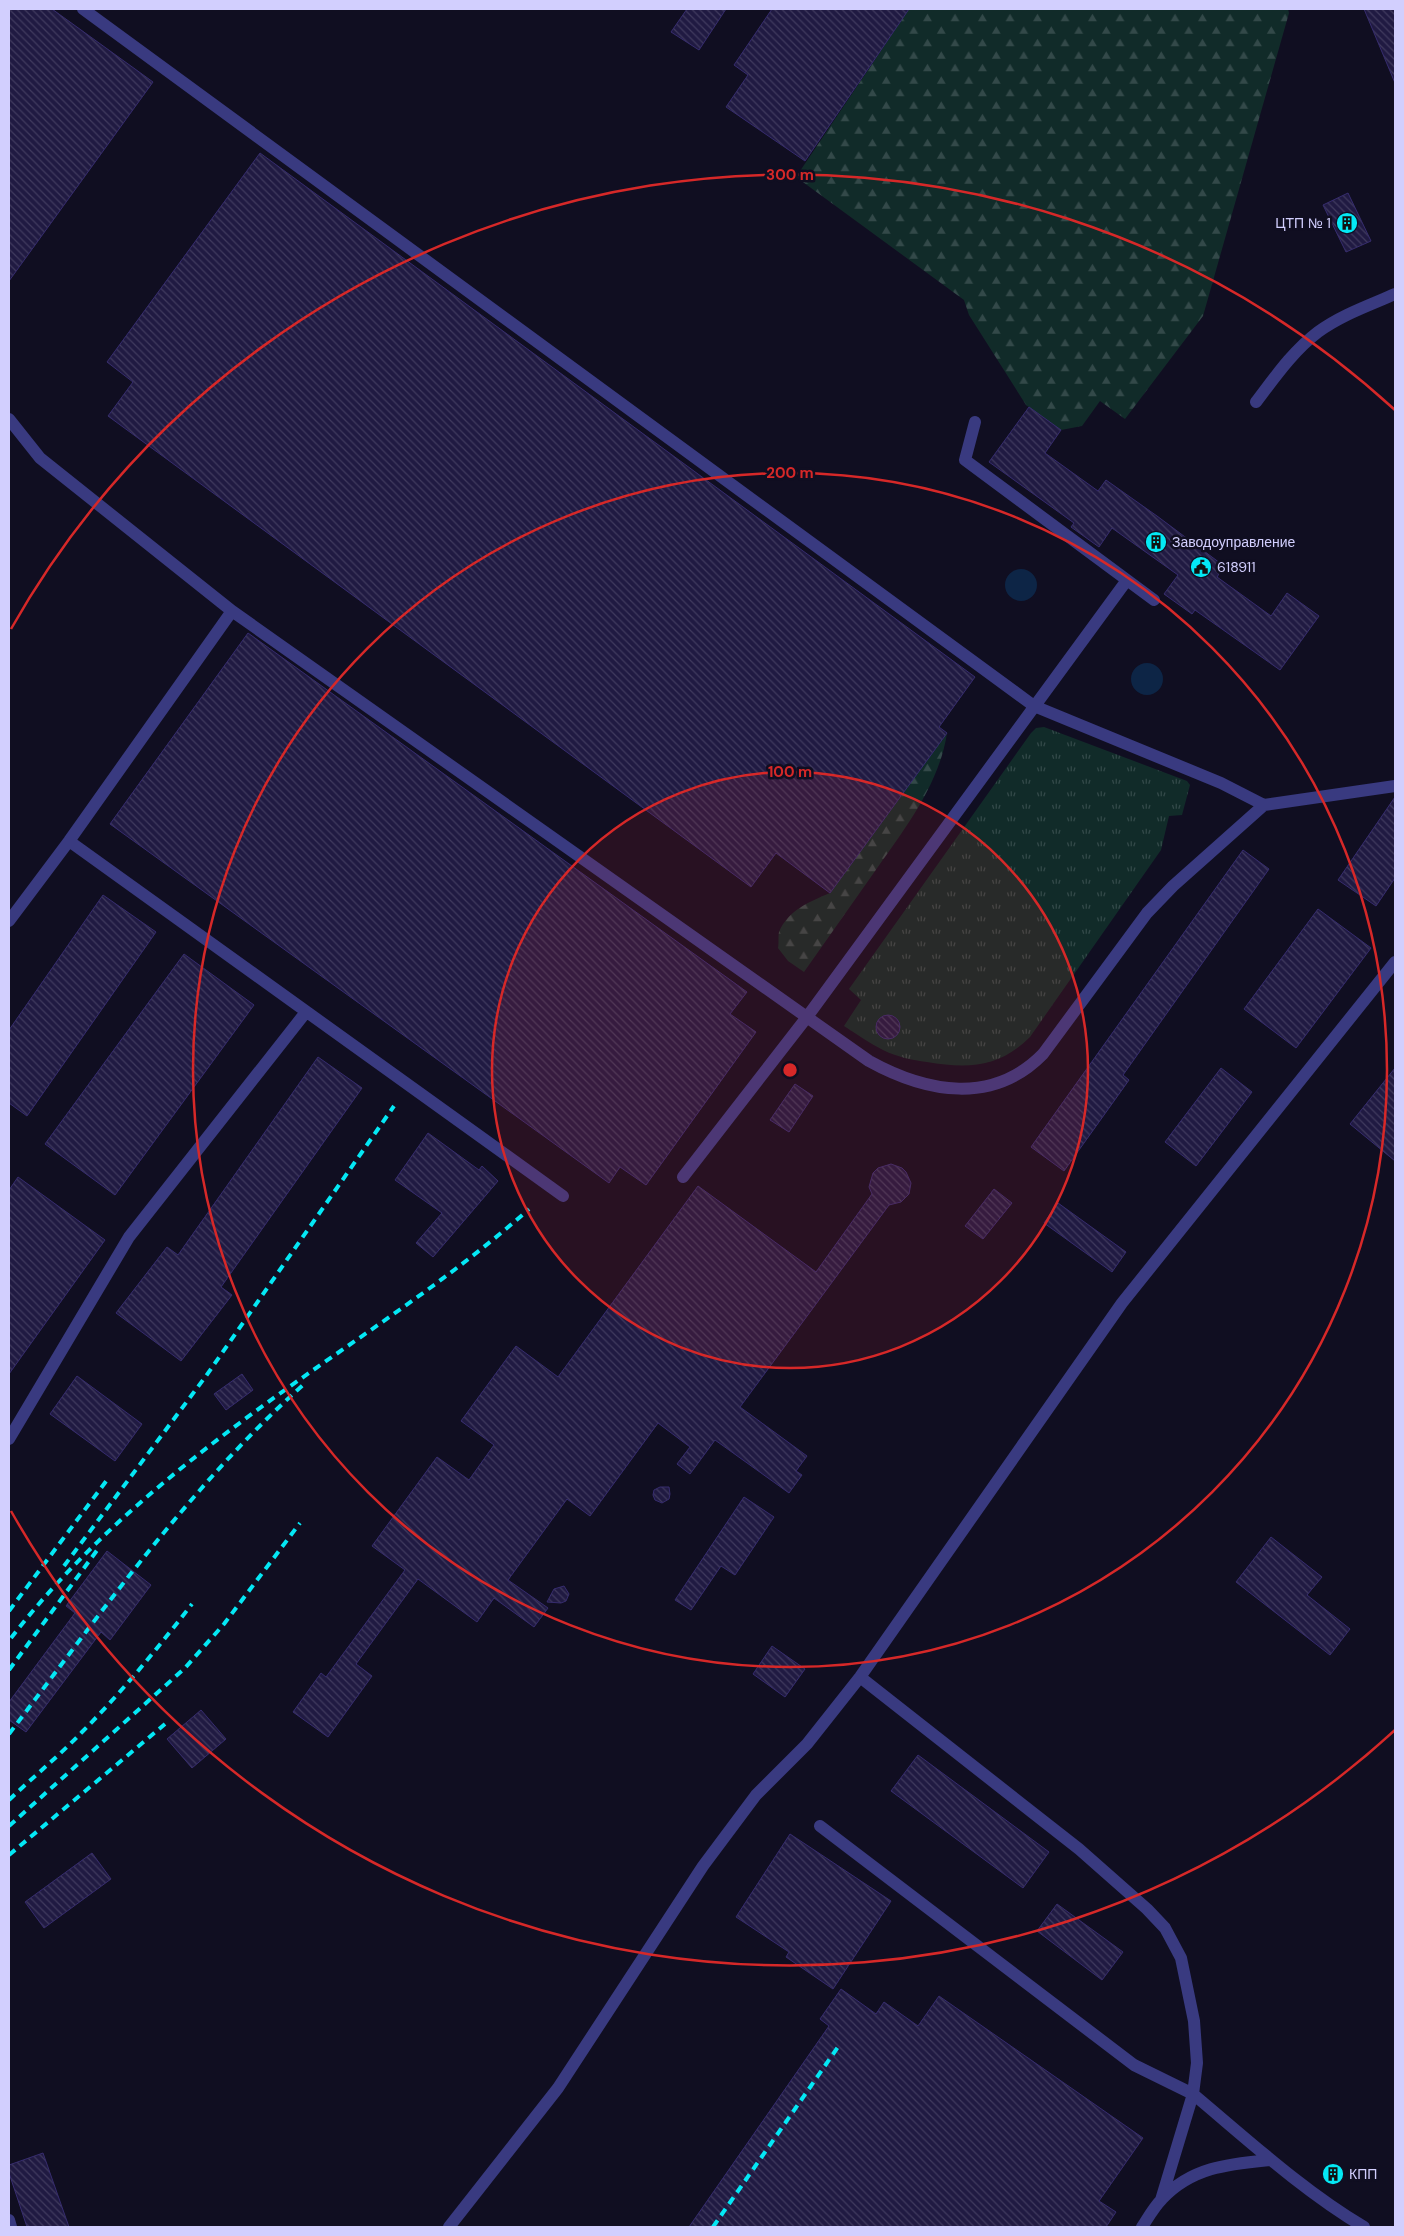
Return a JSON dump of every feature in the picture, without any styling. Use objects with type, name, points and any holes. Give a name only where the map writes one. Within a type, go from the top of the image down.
[{"type":"lane","points":[[83,9],[1034,706],[1221,784],[1264,805]]},
{"type":"lane","points":[[1256,402],[1284,366],[1319,332],[1340,319],[1395,294]]},
{"type":"lane","points":[[9,419],[40,458],[232,611],[869,1061],[910,1080],[952,1088],[987,1087],[1004,1082],[1030,1067],[1043,1054],[1146,913],[1173,886],[1264,805],[1395,786]]},
{"type":"lane","points":[[975,422],[965,460],[1154,600]]},
{"type":"lane","points":[[683,1177],[807,1017],[1127,580]]},
{"type":"lane","points":[[9,921],[69,841],[232,611]]},
{"type":"lane","points":[[69,841],[563,1196]]},
{"type":"lane","points":[[448,2227],[558,2088],[703,1866],[729,1831],[756,1796],[807,1744],[860,1677],[1122,1303],[1395,962]]},
{"type":"lane","points":[[9,1439],[129,1237],[306,1012]]},
{"type":"lane","points":[[860,1677],[1079,1848],[1113,1881],[1147,1909],[1164,1928],[1181,1958],[1194,2021],[1197,2064],[1193,2094],[1161,2200]]},
{"type":"lane","points":[[820,1826],[1134,2065],[1193,2094],[1270,2160],[1341,2214],[1364,2227]]},
{"type":"lane","points":[[1142,2227],[1161,2200],[1191,2176],[1216,2168],[1270,2160]]},
{"type":"lane","points":[[9,2220],[11,2227]]},
{"type":"green space","points":[[909,9],[1288,9],[1289,13],[1203,316],[1125,419],[1100,401],[1082,426],[1061,430],[1026,405],[969,315],[964,300],[796,177]]},
{"type":"green space","points":[[1044,727],[1187,781],[1190,785],[1182,815],[1169,816],[1161,850],[1030,1037],[1018,1047],[1007,1055],[995,1060],[969,1065],[942,1064],[916,1060],[883,1050],[844,1026],[861,1000],[849,989],[1031,733],[1036,728]]},
{"type":"green space","points":[[947,733],[943,753],[936,771],[918,807],[804,972],[788,961],[778,948],[779,932],[783,924],[801,907],[830,893]]},
{"type":"water","points":[[1021,569],[1027,570],[1032,574],[1036,579],[1036,591],[1032,596],[1027,600],[1021,601],[1015,600],[1010,596],[1006,591],[1005,585],[1006,579],[1010,574],[1015,570]]},
{"type":"water","points":[[1147,663],[1153,664],[1158,668],[1162,673],[1162,685],[1158,690],[1153,694],[1147,695],[1141,694],[1136,690],[1132,685],[1131,679],[1132,673],[1136,668],[1141,664]]},
{"type":"building","points":[[9,9],[52,9],[153,82],[9,281]]},
{"type":"building","points":[[687,9],[726,9],[699,50],[671,32]]},
{"type":"building","points":[[772,9],[909,9],[805,161],[726,107],[748,75],[734,65]]},
{"type":"building","points":[[1364,9],[1395,9],[1395,83]]},
{"type":"building","points":[[260,153],[975,677],[939,727],[947,733],[830,893],[776,853],[751,887],[108,416],[133,382],[107,362]]},
{"type":"building","name":"ЦТП № 1","points":[[1348,193],[1371,241],[1346,252],[1323,205]]},
{"type":"building","name":"Заводоуправление","points":[[1029,407],[1061,430],[1045,453],[1098,491],[1106,480],[1157,516],[1224,566],[1217,577],[1271,616],[1287,593],[1319,616],[1280,670],[1195,610],[1192,614],[1164,594],[1178,575],[1112,528],[1099,547],[1071,527],[1074,523],[989,462]]},
{"type":"building","points":[[248,633],[747,992],[730,1014],[756,1032],[646,1185],[620,1167],[609,1183],[110,824]]},
{"type":"building","points":[[1395,797],[1395,878],[1376,906],[1338,880]]},
{"type":"building","points":[[1243,850],[1269,869],[1123,1075],[1129,1080],[1064,1171],[1031,1147]]},
{"type":"building","points":[[103,895],[156,932],[27,1116],[9,1103],[9,1030]]},
{"type":"building","points":[[1318,909],[1371,948],[1296,1048],[1244,1009]]},
{"type":"building","points":[[184,954],[254,1005],[115,1195],[45,1144]]},
{"type":"building","points":[[888,1015],[897,1018],[900,1027],[897,1036],[888,1039],[879,1036],[876,1027],[879,1018]]},
{"type":"building","points":[[318,1057],[362,1088],[221,1287],[232,1295],[181,1361],[116,1313],[167,1247],[178,1255]]},
{"type":"building","points":[[1221,1068],[1252,1092],[1196,1166],[1165,1142]]},
{"type":"building","points":[[1395,1068],[1395,1161],[1350,1124]]},
{"type":"building","points":[[795,1084],[813,1096],[789,1132],[770,1120]]},
{"type":"building","points":[[428,1133],[479,1170],[482,1166],[498,1181],[433,1257],[416,1243],[442,1213],[395,1180]]},
{"type":"building","points":[[891,1164],[902,1168],[906,1172],[911,1183],[909,1194],[901,1202],[889,1205],[740,1407],[807,1456],[796,1471],[802,1475],[789,1493],[715,1440],[690,1474],[677,1464],[690,1447],[658,1423],[590,1516],[567,1499],[508,1580],[548,1608],[534,1627],[494,1598],[477,1622],[418,1579],[356,1664],[372,1676],[328,1737],[293,1712],[321,1673],[326,1677],[405,1570],[372,1546],[437,1457],[469,1480],[494,1445],[461,1421],[516,1346],[558,1377],[698,1186],[816,1272],[872,1194],[869,1187],[873,1173],[878,1168]]},
{"type":"building","points":[[18,1177],[105,1240],[9,1374],[9,1190]]},
{"type":"building","points":[[994,1189],[1012,1203],[983,1239],[965,1226]]},
{"type":"building","points":[[1058,1203],[1126,1252],[1112,1272],[1044,1223]]},
{"type":"building","points":[[242,1374],[253,1390],[226,1410],[214,1394]]},
{"type":"building","points":[[77,1376],[142,1424],[115,1461],[50,1414]]},
{"type":"building","points":[[660,1487],[669,1487],[670,1494],[669,1499],[662,1503],[655,1500],[653,1495],[654,1490]]},
{"type":"building","points":[[744,1497],[774,1517],[735,1575],[721,1566],[691,1610],[675,1600]]},
{"type":"building","points":[[1271,1537],[1322,1577],[1307,1595],[1350,1629],[1330,1655],[1236,1582]]},
{"type":"building","points":[[107,1551],[151,1585],[110,1640],[101,1632],[26,1732],[9,1720],[9,1702],[75,1613],[66,1606]]},
{"type":"building","points":[[564,1586],[569,1594],[566,1601],[561,1603],[547,1602],[554,1589]]},
{"type":"building","points":[[772,1646],[805,1669],[785,1697],[753,1674]]},
{"type":"building","points":[[201,1710],[226,1739],[192,1768],[167,1739]]},
{"type":"building","points":[[918,1755],[1049,1852],[1023,1888],[891,1791]]},
{"type":"building","points":[[790,1834],[891,1901],[833,1989],[786,1957],[789,1952],[736,1917]]},
{"type":"building","points":[[92,1853],[111,1879],[44,1928],[25,1902]]},
{"type":"building","points":[[1057,1904],[1123,1952],[1102,1980],[1037,1931]]},
{"type":"building","points":[[841,1989],[876,2014],[884,2002],[918,2026],[939,1996],[1143,2138],[1099,2201],[1116,2212],[1106,2227],[689,2227],[829,2026],[820,2019]]},
{"type":"building","points":[[43,2153],[69,2227],[27,2227],[9,2173],[9,2165]]},
{"type":"railway","points":[[64,1566],[206,1376],[394,1106]]},
{"type":"railway","points":[[11,1638],[36,1607],[90,1549],[118,1522],[178,1471],[277,1395],[424,1293],[529,1209]]},
{"type":"railway","points":[[9,1734],[112,1597],[184,1508],[261,1424],[303,1385]]},
{"type":"railway","points":[[9,1611],[107,1480]]},
{"type":"railway","points":[[9,1826],[185,1668],[224,1624],[300,1523]]},
{"type":"railway","points":[[9,1670],[98,1549]]},
{"type":"railway","points":[[9,1800],[97,1717],[139,1670],[192,1604]]},
{"type":"railway","points":[[9,1855],[165,1724]]},
{"type":"railway","points":[[713,2227],[838,2047]]},
{"type":"place","name":"ЦТП № 1","points":[[1347,223]]},
{"type":"place","name":"Заводоуправление","points":[[1156,542]]},
{"type":"place","name":"618911","points":[[1201,567]]},
{"type":"place","name":"КПП","points":[[1333,2174]]}]
